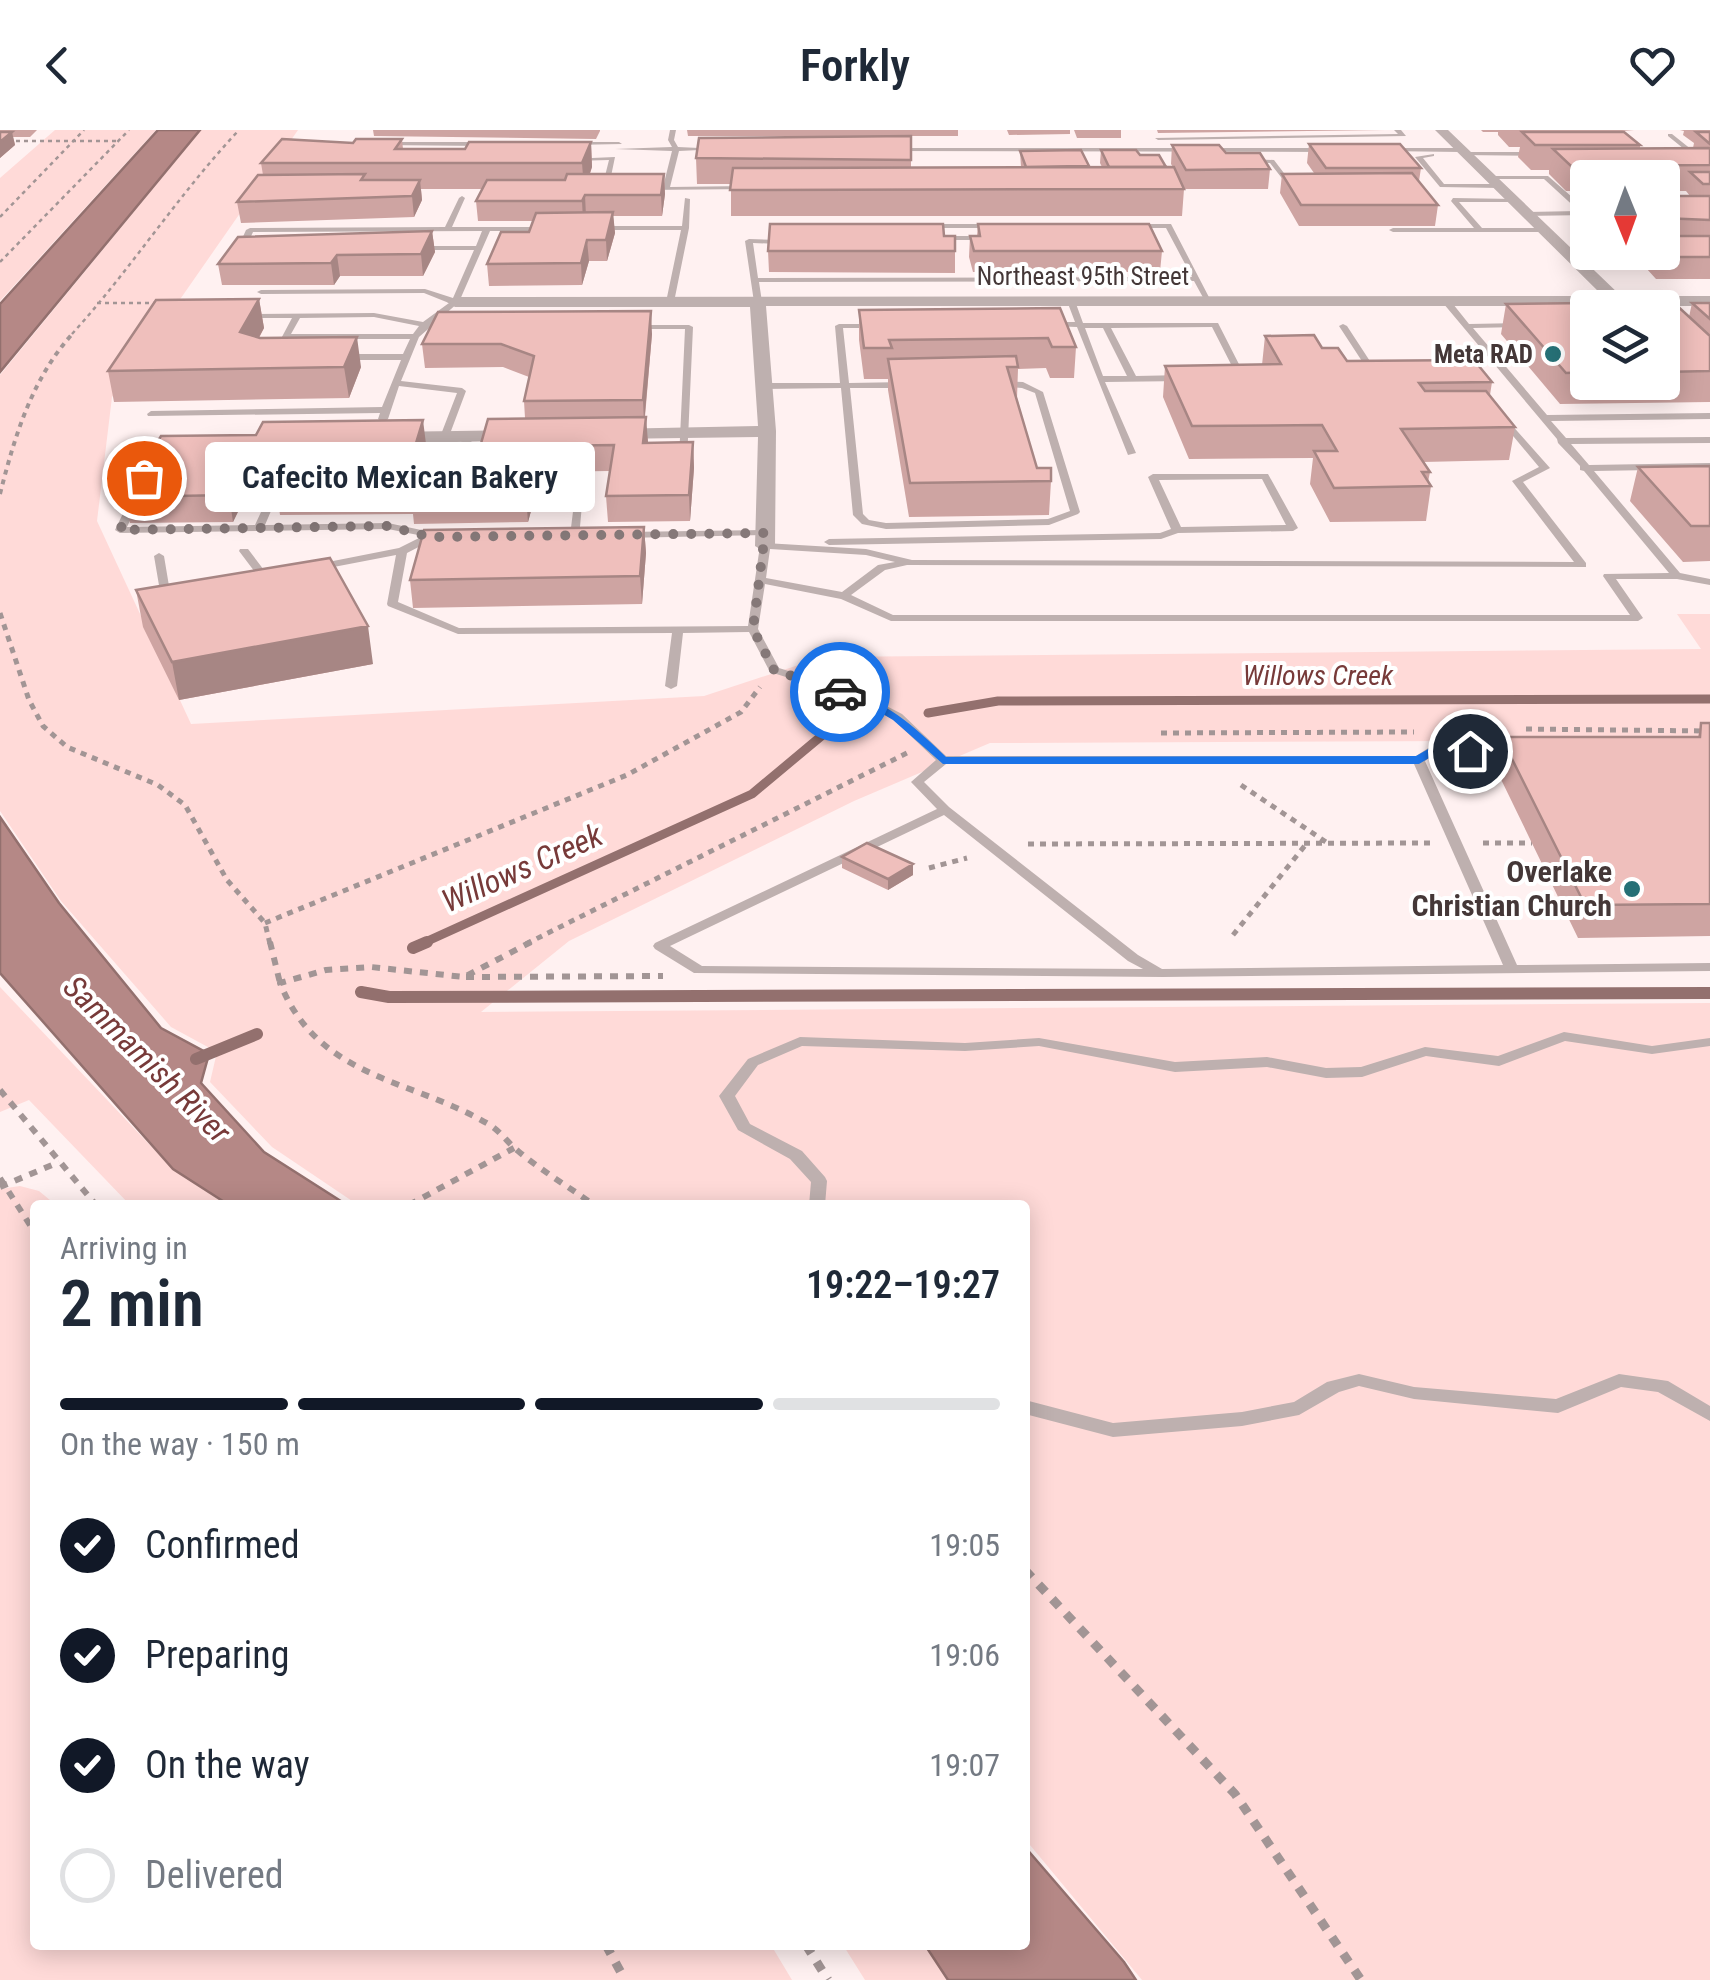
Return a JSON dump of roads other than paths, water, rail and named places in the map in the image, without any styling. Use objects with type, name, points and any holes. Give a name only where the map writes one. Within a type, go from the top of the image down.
[{"type":"street","points":[[1441,130],[1606,290]]},
{"type":"street","name":"Northeast 95th Street","points":[[455,302],[758,302],[953,307],[1071,301],[1570,300]]},
{"type":"street","name":"Northeast 95th Street","points":[[1680,300],[1710,300]]},
{"type":"street","points":[[758,302],[767,431],[765,540]]},
{"type":"street","points":[[586,434],[767,431]]},
{"type":"street","points":[[368,438],[546,435]]},
{"type":"lane","points":[[620,188],[605,188],[622,130]]},
{"type":"lane","points":[[666,188],[676,150],[671,140],[673,130]]},
{"type":"lane","points":[[1152,130],[1174,161],[1272,161]]},
{"type":"lane","points":[[1158,138],[1403,136],[1397,130]]},
{"type":"lane","points":[[1670,135],[1695,155],[1676,155]]},
{"type":"lane","points":[[1278,137],[1289,150]]},
{"type":"lane","points":[[1018,138],[1018,150]]},
{"type":"lane","points":[[671,140],[728,140]]},
{"type":"lane","points":[[882,141],[978,141],[976,150],[967,157]]},
{"type":"lane","points":[[370,144],[504,144]]},
{"type":"lane","points":[[562,144],[736,150]]},
{"type":"lane","points":[[876,150],[1346,150]]},
{"type":"lane","points":[[1266,150],[1290,185]]},
{"type":"lane","points":[[1365,150],[1542,154]]},
{"type":"lane","points":[[1464,153],[1418,157],[1442,186],[1546,177],[1570,199]]},
{"type":"lane","points":[[555,158],[614,158]]},
{"type":"lane","points":[[674,160],[712,160]]},
{"type":"lane","points":[[636,188],[754,188]]},
{"type":"lane","points":[[447,230],[462,198]]},
{"type":"lane","points":[[670,302],[688,199]]},
{"type":"lane","points":[[1480,230],[1454,200],[1512,200]]},
{"type":"lane","points":[[1527,214],[1570,213]]},
{"type":"lane","points":[[748,224],[758,302]]},
{"type":"lane","points":[[920,226],[1016,226]]},
{"type":"lane","points":[[1130,226],[1168,226],[1209,301]]},
{"type":"lane","points":[[586,228],[685,228]]},
{"type":"lane","points":[[257,250],[238,250],[250,230],[566,229]]},
{"type":"lane","points":[[368,438],[385,410],[416,336],[455,302],[486,230]]},
{"type":"lane","points":[[1392,230],[1542,230]]},
{"type":"lane","points":[[786,238],[796,232]]},
{"type":"lane","points":[[749,241],[806,238]]},
{"type":"lane","points":[[922,238],[1000,238]]},
{"type":"lane","points":[[1156,239],[1175,239]]},
{"type":"lane","points":[[406,248],[480,248]]},
{"type":"lane","points":[[1562,248],[1570,248]]},
{"type":"lane","points":[[755,280],[1197,279]]},
{"type":"lane","points":[[261,292],[425,291],[455,302]]},
{"type":"lane","points":[[1071,301],[1131,453]]},
{"type":"lane","points":[[1446,301],[1582,468],[1677,576]]},
{"type":"lane","points":[[229,316],[374,315],[444,325]]},
{"type":"lane","points":[[289,358],[279,350],[297,316]]},
{"type":"lane","points":[[1045,324],[1215,325],[1244,378],[1226,378]]},
{"type":"lane","points":[[898,325],[838,326],[858,515],[866,522],[1049,522],[1075,512],[1039,392],[1023,385],[993,384]]},
{"type":"lane","points":[[1469,326],[1528,325]]},
{"type":"lane","points":[[614,326],[689,327],[684,463]]},
{"type":"lane","points":[[1106,326],[1133,379]]},
{"type":"lane","points":[[1343,326],[1380,383]]},
{"type":"lane","points":[[286,337],[416,336]]},
{"type":"lane","points":[[328,358],[407,357]]},
{"type":"lane","points":[[1100,379],[1192,378]]},
{"type":"lane","points":[[396,383],[462,391],[445,437]]},
{"type":"lane","points":[[763,386],[918,384]]},
{"type":"lane","points":[[151,414],[385,410]]},
{"type":"lane","points":[[1497,411],[1544,468],[1517,482],[1582,564]]},
{"type":"lane","points":[[209,426],[214,413]]},
{"type":"lane","points":[[1542,418],[1710,416]]},
{"type":"lane","points":[[453,480],[468,436]]},
{"type":"lane","points":[[1562,441],[1710,440]]},
{"type":"lane","points":[[1582,468],[1710,466]]},
{"type":"lane","points":[[613,535],[765,540],[1162,536],[1177,530],[1293,528],[1264,476],[1153,477],[1177,530]]},
{"type":"lane","points":[[506,480],[559,479],[581,484],[575,536]]},
{"type":"lane","points":[[435,480],[471,480]]},
{"type":"lane","points":[[259,528],[276,488],[287,482],[306,482]]},
{"type":"lane","points":[[142,484],[120,530],[388,526],[430,537],[448,537]]},
{"type":"lane","points":[[557,536],[594,536]]},
{"type":"lane","points":[[304,570],[402,551],[430,537]]},
{"type":"lane","points":[[765,540],[866,552],[912,563]]},
{"type":"lane","points":[[765,540],[753,629],[774,670],[863,698],[898,718],[943,760]]},
{"type":"lane","points":[[244,551],[265,578]]},
{"type":"lane","points":[[402,551],[392,604],[458,632],[753,629]]},
{"type":"lane","points":[[158,556],[166,596],[183,594]]},
{"type":"lane","points":[[844,596],[882,568],[912,563],[1582,564],[1608,576],[1677,576],[1710,582]]},
{"type":"lane","points":[[248,581],[284,574]]},
{"type":"lane","points":[[760,580],[844,596],[890,618],[1638,618],[1608,576]]},
{"type":"lane","points":[[670,686],[678,629]]},
{"type":"lane","points":[[1162,973],[1133,958],[945,810],[917,782],[943,760],[1419,760],[1430,752],[1530,751]]},
{"type":"lane","points":[[1419,760],[1511,968]]},
{"type":"lane","points":[[945,810],[660,946],[699,970],[1162,973],[1710,967]]},
{"type":"lane","points":[[817,1200],[819,1181],[796,1155],[744,1127],[727,1096],[753,1062],[800,1041],[964,1048],[1039,1042],[1175,1067],[1266,1062],[1326,1073],[1362,1072],[1425,1051],[1499,1060],[1564,1036],[1652,1050],[1710,1042]]},
{"type":"lane","points":[[1030,1407],[1113,1430],[1242,1419],[1299,1408],[1333,1387],[1359,1380],[1414,1393],[1558,1406],[1619,1380],[1662,1386],[1710,1414]]},
{"type":"water","points":[[158,130],[200,130],[0,372],[0,304]]},
{"type":"water","name":"Sammamish River","points":[[0,817],[59,903],[161,1028],[209,1054],[201,1083],[264,1152],[339,1200],[221,1200],[173,1169],[0,973]]},
{"type":"water","points":[[1030,1853],[1136,1980],[948,1980],[928,1950],[1030,1950]]},
{"type":"waterway","name":"Willows Creek","points":[[928,713],[998,701],[1710,699]]},
{"type":"waterway","name":"Willows Creek","points":[[421,944],[752,794],[831,728],[861,723]]},
{"type":"waterway","name":"Willows Creek","points":[[413,948],[427,942]]},
{"type":"waterway","points":[[361,992],[389,997],[1710,993]]},
{"type":"waterway","name":"Willows Creek","points":[[196,1059],[257,1034]]},
{"type":"place","name":"Meta RAD","points":[[1553,354]]},
{"type":"place","name":"Cafecito Mexican Bakery","points":[[144,478]]},
{"type":"place","name":"Overlake Christian Church","points":[[1632,889]]}]
